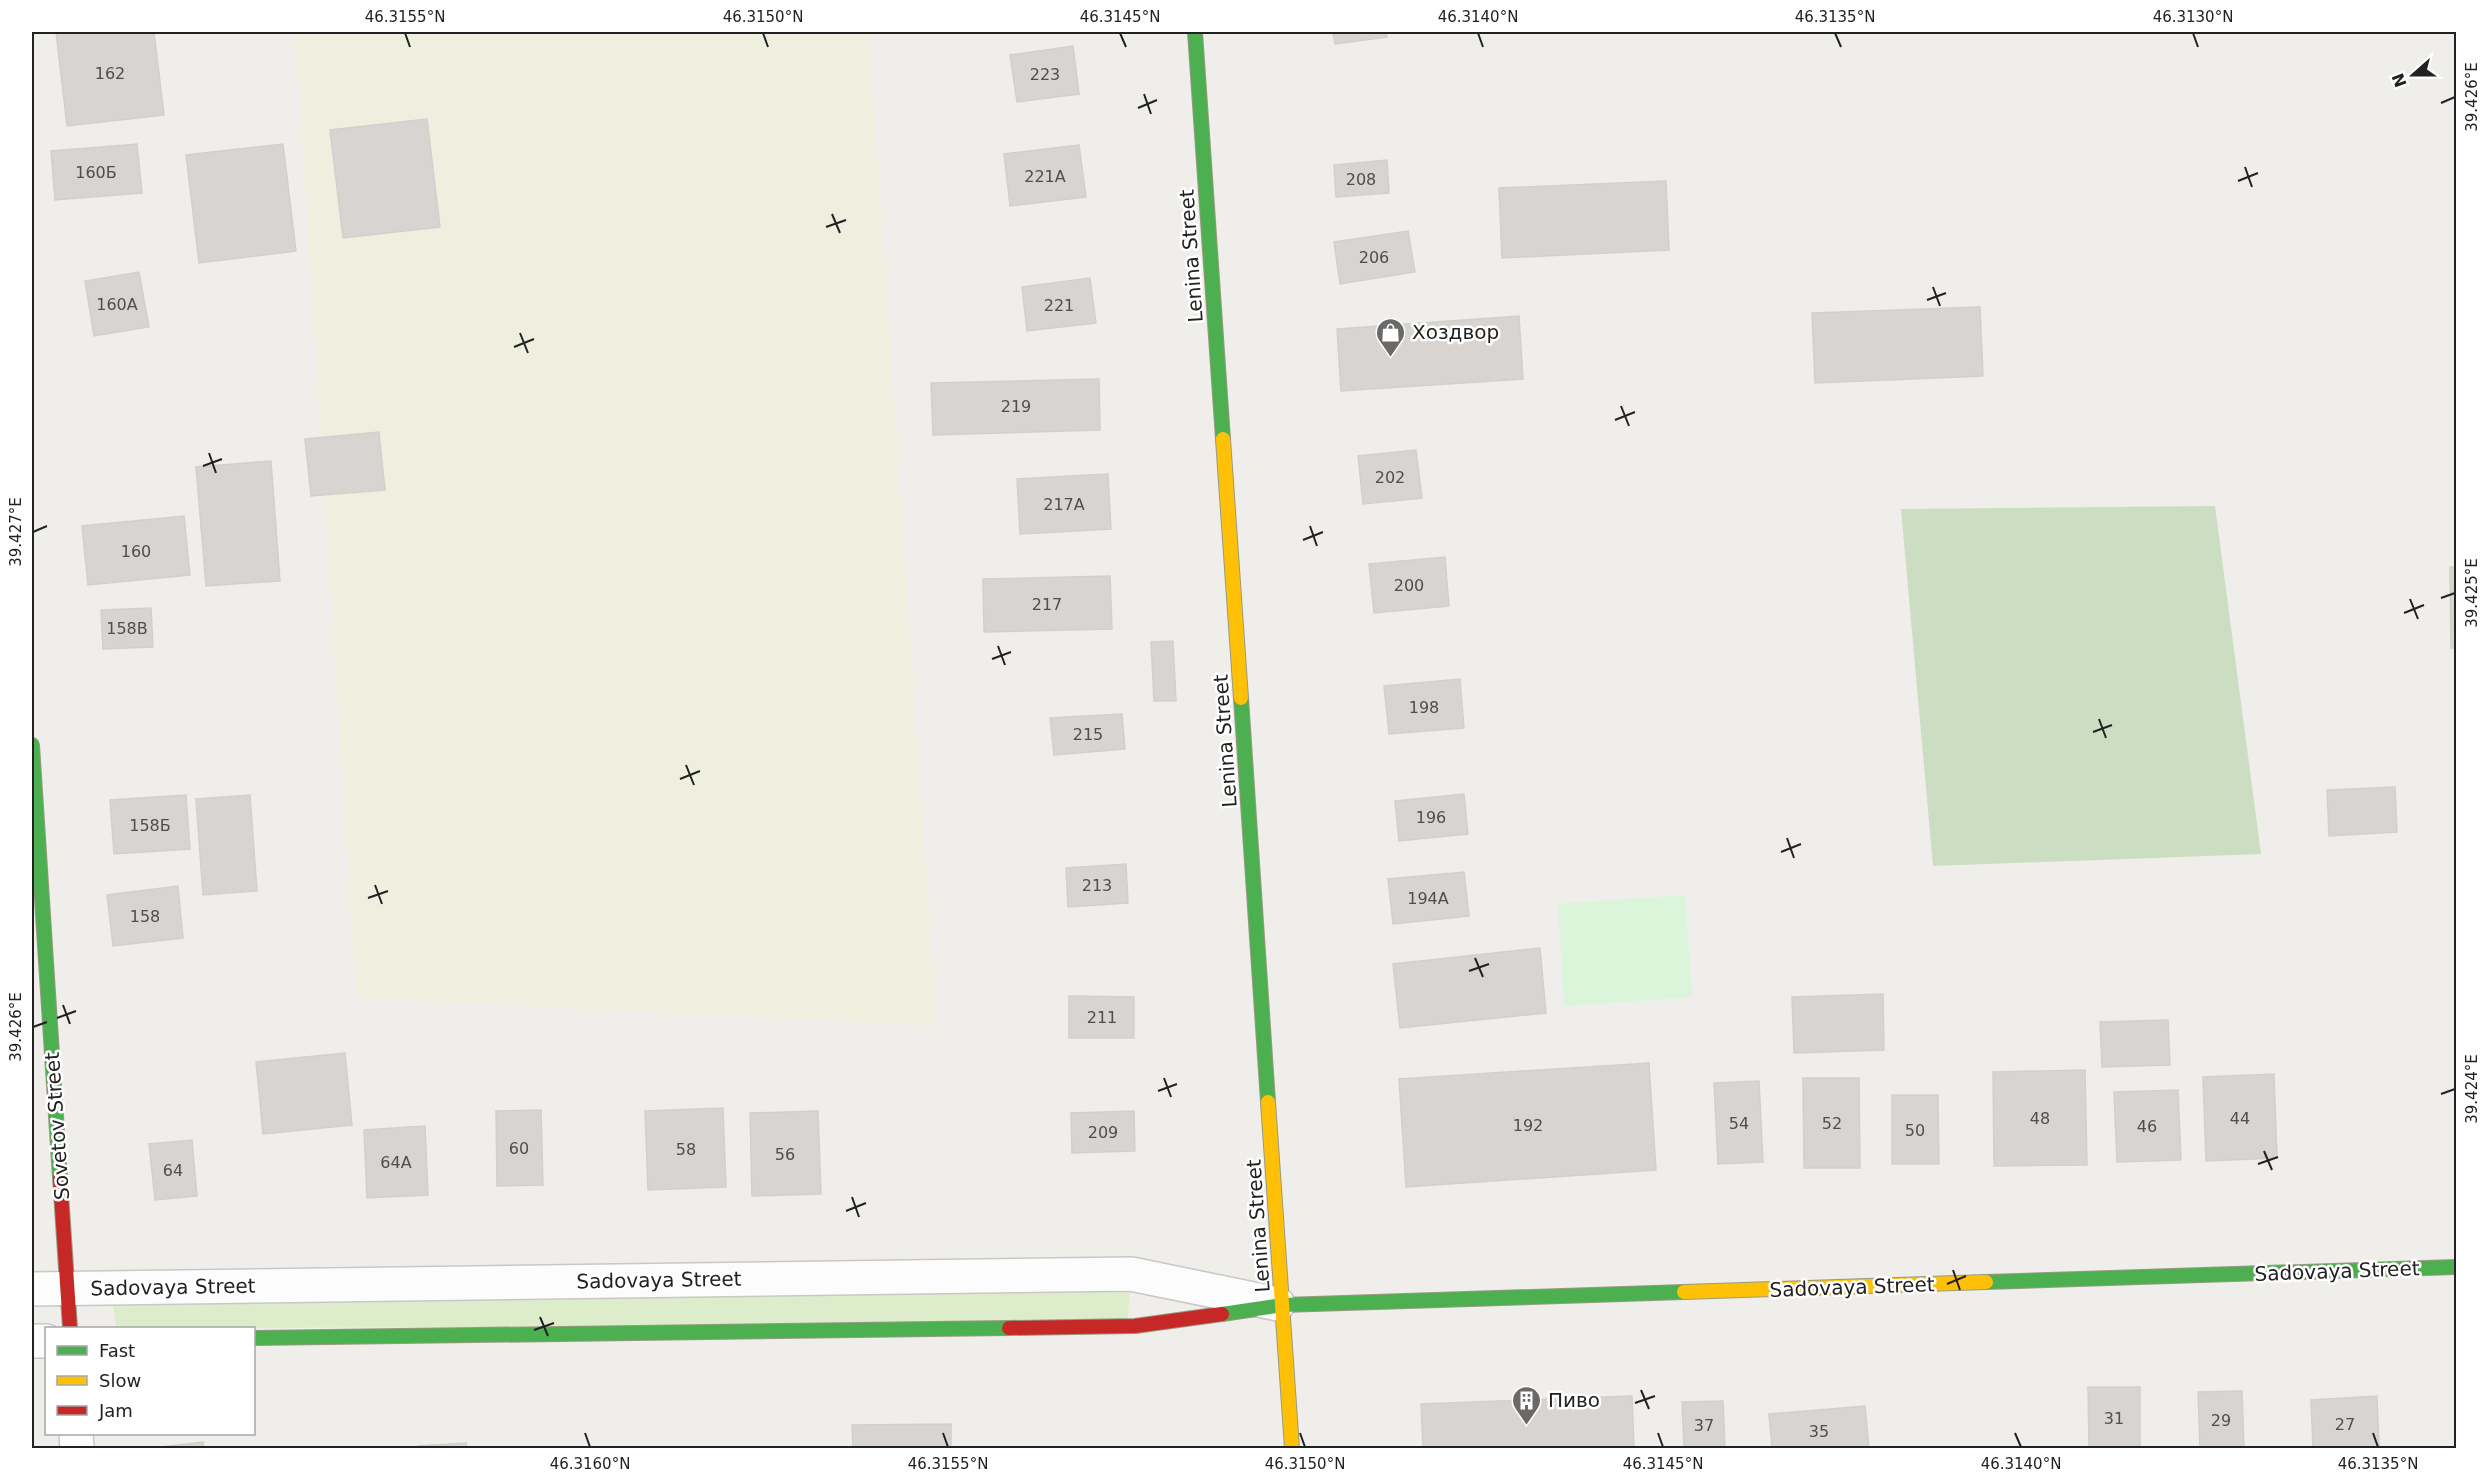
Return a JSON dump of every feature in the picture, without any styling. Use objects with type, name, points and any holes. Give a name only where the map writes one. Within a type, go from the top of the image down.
[{"type":"street","name":"Lenina Street","points":[[1195,32],[1292,1449]]},
{"type":"street","name":"Sovetov Street","points":[[32,745],[70,1327]]},
{"type":"street","name":"Sadovaya Street","points":[[255,1338],[1135,1326],[1282,1305],[2457,1267]]},
{"type":"street","name":"Sadovaya Street","points":[[32,1289],[1131,1274],[1282,1305]]},
{"type":"green space","points":[[295,32],[869,32],[937,1026],[356,998]]},
{"type":"green space","points":[[2215,506],[2261,854],[1933,866],[1901,509]]},
{"type":"green space","points":[[1685,895],[1692,997],[1564,1006],[1558,904]]},
{"type":"green space","points":[[1131,1274],[1127,1326],[116,1327],[111,1288]]},
{"type":"building","points":[[56,32],[154,32],[164,115],[67,126]]},
{"type":"building","points":[[1333,32],[1386,32],[1387,37],[1335,44]]},
{"type":"building","points":[[1073,46],[1079,94],[1017,102],[1010,55]]},
{"type":"building","points":[[427,119],[440,227],[343,238],[330,130]]},
{"type":"building","points":[[137,144],[142,193],[55,200],[51,151]]},
{"type":"building","points":[[283,144],[296,251],[199,263],[186,155]]},
{"type":"building","points":[[1079,145],[1086,197],[1010,206],[1004,154]]},
{"type":"building","points":[[1387,160],[1389,193],[1336,197],[1334,165]]},
{"type":"building","points":[[1666,181],[1669,250],[1502,258],[1499,188]]},
{"type":"building","points":[[1408,231],[1415,272],[1340,284],[1334,242]]},
{"type":"building","points":[[139,272],[149,327],[94,336],[85,281]]},
{"type":"building","points":[[1090,278],[1096,323],[1027,331],[1022,287]]},
{"type":"building","points":[[1980,307],[1983,376],[1815,383],[1812,313]]},
{"type":"building","points":[[1519,316],[1523,379],[1341,391],[1337,329]]},
{"type":"building","points":[[1099,379],[1100,430],[933,435],[931,383]]},
{"type":"building","points":[[379,432],[385,490],[311,496],[305,439]]},
{"type":"building","points":[[1416,450],[1422,498],[1363,504],[1358,456]]},
{"type":"building","points":[[271,461],[280,581],[206,586],[196,467]]},
{"type":"building","points":[[1108,474],[1111,529],[1020,534],[1017,479]]},
{"type":"building","points":[[184,516],[190,575],[88,585],[82,526]]},
{"type":"building","points":[[1445,557],[1449,606],[1374,613],[1369,564]]},
{"type":"building","points":[[2450,567],[2456,567],[2456,648],[2451,648]]},
{"type":"building","points":[[1110,576],[1112,629],[984,632],[983,579]]},
{"type":"building","points":[[151,608],[153,647],[103,649],[101,610]]},
{"type":"building","points":[[1173,641],[1176,701],[1154,701],[1151,642]]},
{"type":"building","points":[[1460,679],[1464,728],[1389,734],[1384,686]]},
{"type":"building","points":[[1122,714],[1125,749],[1054,755],[1050,718]]},
{"type":"building","points":[[2395,787],[2397,832],[2329,836],[2327,790]]},
{"type":"building","points":[[1464,794],[1468,834],[1399,841],[1395,801]]},
{"type":"building","points":[[186,795],[190,849],[114,854],[110,800]]},
{"type":"building","points":[[250,795],[257,891],[203,895],[196,799]]},
{"type":"building","points":[[1126,864],[1128,903],[1068,907],[1066,868]]},
{"type":"building","points":[[1464,872],[1469,916],[1393,924],[1388,879]]},
{"type":"building","points":[[178,886],[183,938],[113,946],[107,895]]},
{"type":"building","points":[[1540,948],[1546,1013],[1400,1028],[1393,964]]},
{"type":"building","points":[[1883,994],[1884,1050],[1794,1053],[1792,997]]},
{"type":"building","points":[[1069,996],[1134,997],[1134,1038],[1069,1038]]},
{"type":"building","points":[[2168,1020],[2170,1065],[2102,1067],[2100,1022]]},
{"type":"building","points":[[345,1053],[352,1125],[263,1134],[256,1062]]},
{"type":"building","points":[[1649,1063],[1656,1170],[1406,1187],[1399,1079]]},
{"type":"building","points":[[2085,1070],[2087,1165],[1994,1166],[1993,1072]]},
{"type":"building","points":[[2274,1074],[2277,1158],[2206,1161],[2203,1077]]},
{"type":"building","points":[[1803,1078],[1859,1078],[1860,1168],[1804,1168]]},
{"type":"building","points":[[1759,1081],[1763,1162],[1718,1164],[1714,1083]]},
{"type":"building","points":[[2178,1090],[2181,1160],[2117,1162],[2114,1092]]},
{"type":"building","points":[[1892,1095],[1938,1095],[1939,1164],[1892,1164]]},
{"type":"building","points":[[723,1108],[726,1187],[648,1190],[645,1111]]},
{"type":"building","points":[[541,1110],[543,1185],[497,1186],[496,1111]]},
{"type":"building","points":[[818,1111],[821,1194],[752,1196],[750,1113]]},
{"type":"building","points":[[1134,1111],[1135,1151],[1072,1153],[1071,1113]]},
{"type":"building","points":[[425,1126],[428,1195],[367,1198],[364,1130]]},
{"type":"building","points":[[192,1140],[197,1196],[155,1200],[149,1144]]},
{"type":"building","points":[[2088,1387],[2140,1387],[2140,1448],[2089,1448]]},
{"type":"building","points":[[2242,1391],[2244,1448],[2200,1448],[2198,1392]]},
{"type":"building","name":"Пиво","points":[[1632,1396],[1634,1448],[1423,1448],[1421,1404]]},
{"type":"building","points":[[2377,1396],[2379,1448],[2313,1448],[2311,1400]]},
{"type":"building","points":[[1723,1401],[1725,1448],[1684,1448],[1682,1402]]},
{"type":"building","points":[[1865,1406],[1869,1448],[1772,1448],[1769,1414]]},
{"type":"building","points":[[951,1424],[951,1448],[853,1448],[852,1425]]},
{"type":"building","points":[[203,1442],[204,1448],[160,1447]]},
{"type":"building","points":[[466,1443],[467,1448],[419,1448],[418,1446]]},
{"type":"traffic: fast","points":[[1195,32],[1223,439]]},
{"type":"traffic: fast","points":[[1241,698],[1268,1102]]},
{"type":"traffic: fast","points":[[32,745],[60,1178]]},
{"type":"traffic: fast","points":[[1986,1282],[2456,1267]]},
{"type":"traffic: fast","points":[[1222,1314],[1283,1305],[1684,1292]]},
{"type":"traffic: fast","points":[[255,1338],[1009,1328]]},
{"type":"traffic: slow","points":[[1223,439],[1241,698]]},
{"type":"traffic: slow","points":[[1268,1102],[1292,1448]]},
{"type":"traffic: slow","points":[[1684,1292],[1986,1282]]},
{"type":"traffic: jam","points":[[60,1178],[70,1327]]},
{"type":"traffic: jam","points":[[1009,1328],[1135,1326],[1222,1314]]},
{"type":"place","name":"Хоздвор","points":[[1391,358]]},
{"type":"place","name":"Пиво","points":[[1527,1426]]}]
